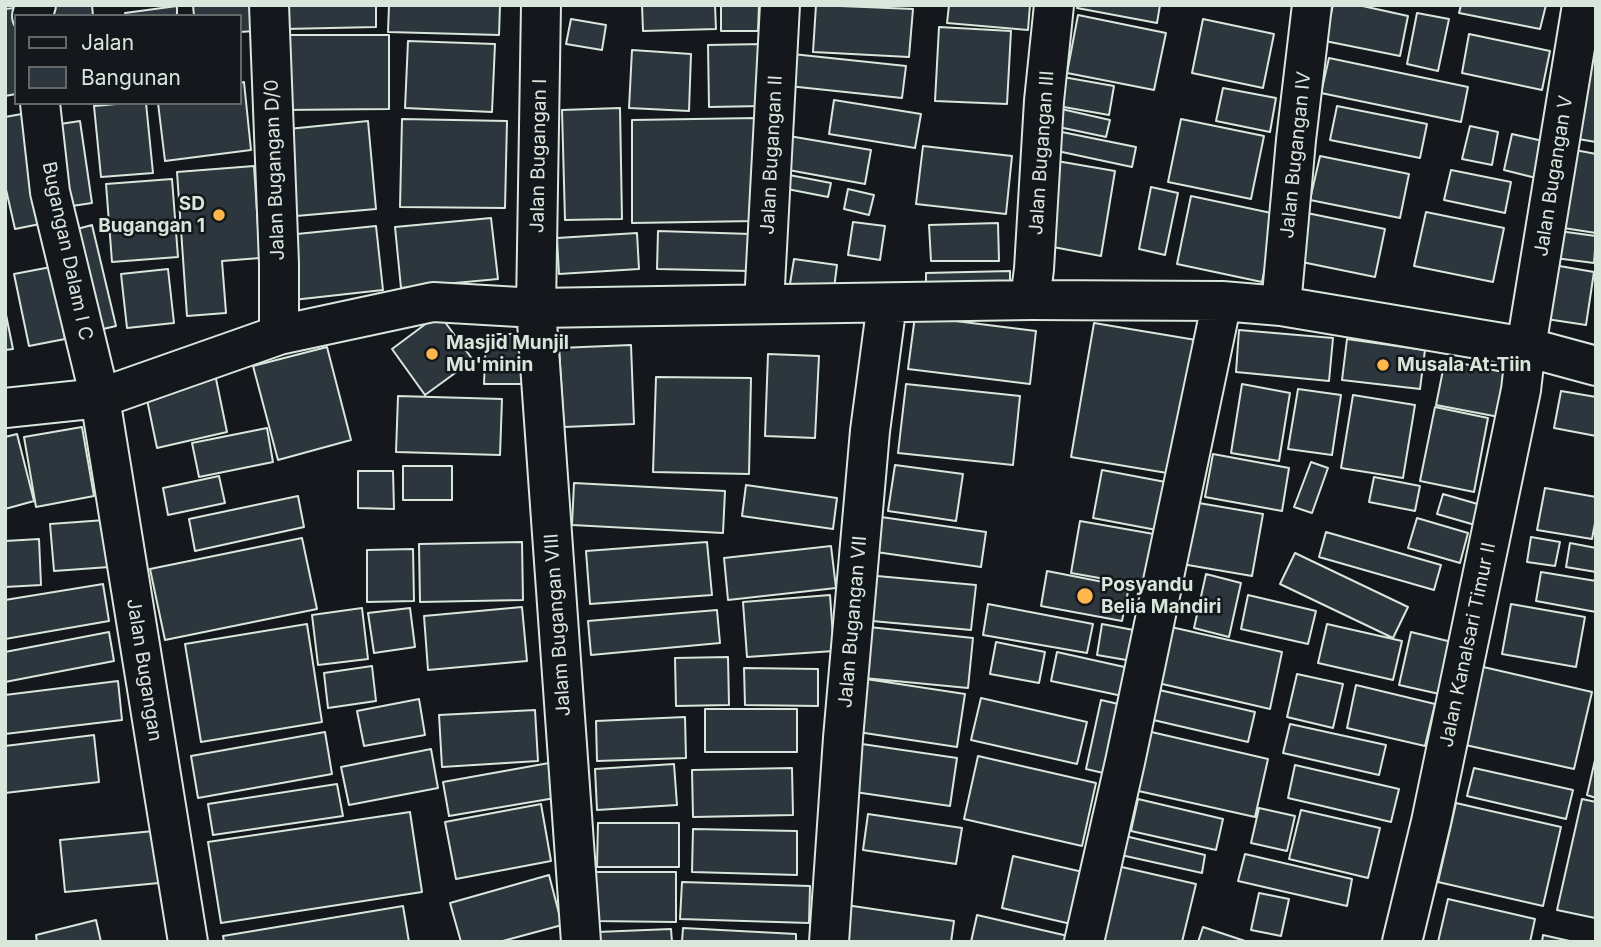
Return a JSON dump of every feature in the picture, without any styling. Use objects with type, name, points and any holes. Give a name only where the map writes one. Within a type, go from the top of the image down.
[{"type":"street","name":"Jalan Bugangan D/0","points":[[269,5],[279,264],[279,335]]},
{"type":"street","name":"Jalan Bugangan I","points":[[536,307],[541,5]]},
{"type":"street","name":"Jalan Bugangan II","points":[[764,304],[780,5]]},
{"type":"street","name":"Jalan Bugangan III","points":[[1030,300],[1044,101],[1054,5]]},
{"type":"street","name":"Jalan Bugangan IV","points":[[1281,306],[1312,5]]},
{"type":"street","name":"Jalan Bugangan V","points":[[1526,346],[1582,5]]},
{"type":"street","name":"Bugangan Dalam I C","points":[[40,105],[50,192],[100,398]]},
{"type":"street","points":[[5,408],[100,398],[279,335],[433,302],[536,307],[1030,300],[1223,301],[1281,306],[1526,346],[1596,366]]},
{"type":"street","points":[[1084,942],[1223,301]]},
{"type":"street","name":"Jalan Bugangan VII","points":[[829,942],[843,738],[870,431],[887,303]]},
{"type":"street","name":"Jalam Bugangan VIII","points":[[536,307],[581,942]]},
{"type":"street","name":"Jalan Kanalsari Timur II","points":[[1402,942],[1431,822],[1518,403],[1526,346]]},
{"type":"street","name":"Jalan Bugangan","points":[[100,398],[188,942]]},
{"type":"building","points":[[50,5],[92,5],[93,14],[39,14]]},
{"type":"building","points":[[193,5],[251,5],[254,31],[242,32],[242,14],[194,14]]},
{"type":"building","points":[[284,5],[376,5],[376,27],[285,29]]},
{"type":"building","points":[[389,5],[500,5],[499,35],[388,32]]},
{"type":"building","points":[[642,5],[715,5],[716,29],[643,31]]},
{"type":"building","points":[[721,5],[759,5],[758,31],[721,31]]},
{"type":"building","points":[[816,5],[913,9],[909,57],[813,52]]},
{"type":"building","points":[[949,5],[1030,5],[1028,30],[947,23]]},
{"type":"building","points":[[1078,5],[1160,5],[1157,23],[1077,8]]},
{"type":"building","points":[[1333,5],[1358,5],[1408,16],[1400,56],[1325,41]]},
{"type":"building","points":[[1461,5],[1546,5],[1540,29],[1459,13]]},
{"type":"building","points":[[177,6],[177,14],[125,13]]},
{"type":"building","points":[[14,8],[15,14],[14,94],[5,96],[5,9]]},
{"type":"building","points":[[1417,13],[1449,19],[1438,71],[1407,64]]},
{"type":"building","points":[[1078,15],[1166,33],[1154,90],[1067,73]]},
{"type":"building","points":[[571,19],[606,25],[602,50],[566,44]]},
{"type":"building","points":[[1203,19],[1274,34],[1263,88],[1192,73]]},
{"type":"building","points":[[939,27],[1011,31],[1007,104],[935,101]]},
{"type":"building","points":[[1469,34],[1550,51],[1542,90],[1462,73]]},
{"type":"building","points":[[282,35],[389,35],[389,109],[282,110]]},
{"type":"building","points":[[408,41],[495,44],[492,112],[405,108]]},
{"type":"building","points":[[763,44],[764,106],[709,107],[708,45]]},
{"type":"building","points":[[632,50],[691,54],[689,111],[629,108]]},
{"type":"building","points":[[783,53],[906,66],[902,98],[779,85]]},
{"type":"building","points":[[1592,55],[1596,56],[1596,142],[1578,139]]},
{"type":"building","points":[[1329,58],[1468,87],[1461,122],[1321,93]]},
{"type":"building","points":[[1063,77],[1114,86],[1109,115],[1058,106]]},
{"type":"building","points":[[242,82],[251,150],[165,161],[158,105],[242,105]]},
{"type":"building","points":[[1223,88],[1276,98],[1270,132],[1216,121]]},
{"type":"building","points":[[834,100],[921,114],[915,148],[829,134]]},
{"type":"building","points":[[146,105],[153,173],[101,177],[94,106]]},
{"type":"building","points":[[1337,106],[1427,124],[1420,158],[1330,140]]},
{"type":"building","points":[[620,108],[622,219],[565,220],[562,110]]},
{"type":"building","points":[[1057,108],[1110,120],[1106,137],[1054,126]]},
{"type":"building","points":[[27,113],[50,222],[15,229],[5,185],[5,117]]},
{"type":"building","points":[[756,118],[756,221],[632,223],[632,120]]},
{"type":"building","points":[[402,119],[507,121],[505,208],[400,207]]},
{"type":"building","points":[[1181,119],[1264,136],[1251,199],[1168,182]]},
{"type":"building","points":[[80,121],[92,203],[59,208],[47,126]]},
{"type":"building","points":[[368,121],[376,209],[296,216],[288,129]]},
{"type":"building","points":[[1470,126],[1498,132],[1492,165],[1462,159]]},
{"type":"building","points":[[1052,130],[1136,147],[1132,167],[1048,149]]},
{"type":"building","points":[[1512,134],[1543,141],[1536,178],[1504,170]]},
{"type":"building","points":[[789,136],[871,150],[865,184],[783,169]]},
{"type":"building","points":[[923,146],[1012,156],[1006,214],[916,204]]},
{"type":"building","points":[[1570,149],[1596,154],[1596,233],[1557,227]]},
{"type":"building","points":[[1320,156],[1409,174],[1400,218],[1310,200]]},
{"type":"building","points":[[1051,160],[1115,171],[1101,256],[1037,244]]},
{"type":"building","name":"SD Bugangan 1","points":[[254,166],[260,258],[222,261],[226,313],[187,316],[177,172]]},
{"type":"building","points":[[1451,170],[1511,182],[1505,213],[1444,200]]},
{"type":"building","points":[[784,174],[831,183],[828,197],[782,188]]},
{"type":"building","points":[[172,179],[178,257],[112,262],[106,184]]},
{"type":"building","points":[[1151,187],[1178,193],[1165,255],[1139,249]]},
{"type":"building","points":[[848,189],[874,195],[869,215],[844,209]]},
{"type":"building","points":[[1191,196],[1276,214],[1262,282],[1177,264]]},
{"type":"building","points":[[1426,212],[1504,228],[1493,282],[1414,266]]},
{"type":"building","points":[[1307,213],[1385,229],[1375,277],[1297,261]]},
{"type":"building","points":[[491,218],[498,279],[401,288],[395,227]]},
{"type":"building","points":[[853,222],[885,226],[880,260],[848,255]]},
{"type":"building","points":[[998,223],[999,261],[931,261],[929,225]]},
{"type":"building","points":[[92,225],[116,326],[86,333],[62,233]]},
{"type":"building","points":[[376,226],[383,290],[293,300],[287,235]]},
{"type":"building","points":[[658,231],[751,234],[750,271],[657,269]]},
{"type":"building","points":[[1559,231],[1596,236],[1594,263],[1555,258]]},
{"type":"building","points":[[637,233],[639,269],[559,274],[557,238]]},
{"type":"building","points":[[794,259],[837,265],[833,296],[789,290]]},
{"type":"building","points":[[1548,264],[1594,272],[1586,325],[1540,318]]},
{"type":"building","points":[[51,267],[65,339],[29,346],[14,274]]},
{"type":"building","points":[[168,269],[174,323],[127,328],[121,274]]},
{"type":"building","points":[[1010,271],[1010,295],[926,296],[926,273]]},
{"type":"building","points":[[5,310],[13,349],[5,350]]},
{"type":"building","name":"Masjid Munjil Mu'minin","points":[[439,314],[473,360],[425,395],[392,349]]},
{"type":"building","points":[[915,316],[1036,331],[1030,384],[908,369]]},
{"type":"building","points":[[1094,323],[1202,341],[1179,475],[1071,457]]},
{"type":"building","points":[[1239,330],[1333,338],[1329,381],[1236,372]]},
{"type":"building","points":[[486,334],[523,334],[522,384],[484,384]]},
{"type":"building","name":"Musala At-Tiin","points":[[1347,339],[1425,350],[1420,389],[1342,380]]},
{"type":"building","points":[[631,345],[634,424],[564,427],[559,348]]},
{"type":"building","points":[[327,347],[351,440],[278,460],[253,366]]},
{"type":"building","points":[[768,354],[819,356],[815,438],[765,436]]},
{"type":"building","points":[[1445,360],[1508,373],[1499,417],[1436,405]]},
{"type":"building","points":[[215,374],[227,432],[157,448],[145,390]]},
{"type":"building","points":[[656,377],[751,378],[749,474],[653,472]]},
{"type":"building","points":[[906,384],[1020,396],[1013,465],[898,453]]},
{"type":"building","points":[[1242,384],[1290,393],[1279,461],[1231,453]]},
{"type":"building","points":[[1298,389],[1341,395],[1332,455],[1288,449]]},
{"type":"building","points":[[1561,391],[1596,397],[1596,436],[1554,428]]},
{"type":"building","points":[[1353,395],[1415,405],[1403,478],[1341,468]]},
{"type":"building","points":[[398,396],[502,399],[500,455],[396,452]]},
{"type":"building","points":[[1435,407],[1488,418],[1474,492],[1420,481]]},
{"type":"building","points":[[82,427],[94,496],[36,507],[24,437]]},
{"type":"building","points":[[267,428],[273,462],[199,477],[192,443]]},
{"type":"building","points":[[17,434],[34,501],[5,509],[5,437]]},
{"type":"building","points":[[1213,454],[1289,468],[1282,511],[1205,497]]},
{"type":"building","points":[[1311,462],[1328,468],[1312,513],[1294,507]]},
{"type":"building","points":[[895,465],[963,474],[956,521],[888,511]]},
{"type":"building","points":[[403,466],[452,466],[452,500],[403,500]]},
{"type":"building","points":[[1102,470],[1176,484],[1167,532],[1093,518]]},
{"type":"building","points":[[358,471],[393,471],[394,509],[358,508]]},
{"type":"building","points":[[219,476],[225,503],[168,515],[163,488]]},
{"type":"building","points":[[1374,477],[1420,486],[1415,511],[1369,502]]},
{"type":"building","points":[[574,483],[725,491],[723,533],[572,525]]},
{"type":"building","points":[[746,485],[837,498],[833,529],[742,516]]},
{"type":"building","points":[[1545,488],[1596,497],[1592,539],[1537,530]]},
{"type":"building","points":[[1443,494],[1481,505],[1475,525],[1437,514]]},
{"type":"building","points":[[298,496],[304,527],[195,551],[189,519]]},
{"type":"building","points":[[1193,502],[1263,514],[1252,576],[1182,564]]},
{"type":"building","points":[[874,516],[986,532],[981,567],[869,551]]},
{"type":"building","points":[[1417,518],[1468,533],[1460,563],[1408,548]]},
{"type":"building","points":[[105,520],[109,567],[54,571],[50,524]]},
{"type":"building","points":[[1080,521],[1165,536],[1156,588],[1071,573]]},
{"type":"building","points":[[1326,532],[1441,565],[1434,590],[1319,557]]},
{"type":"building","points":[[1531,537],[1560,542],[1555,566],[1527,562]]},
{"type":"building","points":[[302,538],[317,609],[165,640],[150,569]]},
{"type":"building","points":[[39,539],[41,585],[5,587],[5,541]]},
{"type":"building","points":[[522,542],[523,600],[420,602],[419,544]]},
{"type":"building","points":[[707,542],[712,595],[590,604],[586,551]]},
{"type":"building","points":[[1570,543],[1596,548],[1596,572],[1566,567]]},
{"type":"building","points":[[831,546],[836,588],[728,600],[724,558]]},
{"type":"building","points":[[413,549],[414,601],[367,602],[367,550]]},
{"type":"building","points":[[1295,553],[1408,607],[1393,638],[1280,584]]},
{"type":"building","name":"Posyandu Belia Mandiri","points":[[1047,571],[1129,587],[1122,621],[1041,606]]},
{"type":"building","points":[[1541,572],[1596,581],[1596,612],[1536,601]]},
{"type":"building","points":[[1206,574],[1241,583],[1229,637],[1194,628]]},
{"type":"building","points":[[877,576],[976,585],[971,630],[872,621]]},
{"type":"building","points":[[103,584],[109,621],[5,639],[5,600]]},
{"type":"building","points":[[830,595],[834,651],[747,657],[743,602]]},
{"type":"building","points":[[1248,595],[1316,611],[1308,644],[1241,629]]},
{"type":"building","points":[[988,604],[1093,624],[1087,653],[983,635]]},
{"type":"building","points":[[1511,604],[1585,617],[1576,667],[1502,654]]},
{"type":"building","points":[[522,607],[527,661],[428,670],[424,616]]},
{"type":"building","points":[[362,608],[368,659],[318,665],[312,615]]},
{"type":"building","points":[[410,608],[415,647],[374,653],[368,613]]},
{"type":"building","points":[[717,610],[720,643],[591,655],[588,621]]},
{"type":"building","points":[[307,624],[322,722],[201,742],[185,644]]},
{"type":"building","points":[[1102,624],[1144,632],[1138,662],[1097,655]]},
{"type":"building","points":[[1327,624],[1402,641],[1393,680],[1318,663]]},
{"type":"building","points":[[869,627],[973,638],[968,688],[864,678]]},
{"type":"building","points":[[1171,627],[1282,652],[1270,709],[1158,683]]},
{"type":"building","points":[[109,632],[114,661],[5,682],[5,652]]},
{"type":"building","points":[[1411,632],[1456,643],[1444,695],[1399,685]]},
{"type":"building","points":[[996,642],[1045,652],[1039,683],[990,674]]},
{"type":"building","points":[[1057,652],[1138,670],[1132,698],[1051,681]]},
{"type":"building","points":[[728,657],[729,705],[676,706],[675,658]]},
{"type":"building","points":[[372,666],[376,701],[328,708],[324,673]]},
{"type":"building","points":[[1479,666],[1592,692],[1574,769],[1461,744]]},
{"type":"building","points":[[744,668],[818,669],[818,706],[745,705]]},
{"type":"building","points":[[1297,674],[1343,684],[1333,728],[1287,717]]},
{"type":"building","points":[[866,679],[965,694],[957,747],[858,732]]},
{"type":"building","points":[[118,681],[122,720],[5,734],[5,695]]},
{"type":"building","points":[[1356,685],[1435,704],[1425,746],[1347,728]]},
{"type":"building","points":[[1155,689],[1255,712],[1248,742],[1149,719]]},
{"type":"building","points":[[981,698],[1087,722],[1077,764],[971,740]]},
{"type":"building","points":[[419,699],[425,735],[364,746],[357,711]]},
{"type":"building","points":[[1101,700],[1127,706],[1112,775],[1086,769]]},
{"type":"building","points":[[705,709],[797,709],[797,752],[705,752]]},
{"type":"building","points":[[535,710],[538,761],[442,767],[439,715]]},
{"type":"building","points":[[685,717],[686,758],[597,761],[596,721]]},
{"type":"building","points":[[1290,724],[1386,745],[1379,775],[1283,753]]},
{"type":"building","points":[[1147,731],[1268,759],[1255,817],[1134,790]]},
{"type":"building","points":[[325,732],[332,774],[198,798],[191,756]]},
{"type":"building","points":[[94,735],[99,782],[5,793],[5,746]]},
{"type":"building","points":[[862,744],[957,758],[950,806],[855,792]]},
{"type":"building","points":[[431,749],[438,788],[349,805],[341,767]]},
{"type":"building","points":[[978,756],[1096,783],[1082,846],[964,819]]},
{"type":"building","points":[[1596,760],[1596,798],[1587,795]]},
{"type":"building","points":[[549,763],[555,798],[449,816],[443,782]]},
{"type":"building","points":[[674,764],[677,805],[597,810],[595,769]]},
{"type":"building","points":[[1295,765],[1399,789],[1391,822],[1288,798]]},
{"type":"building","points":[[792,768],[793,815],[693,817],[692,770]]},
{"type":"building","points":[[1474,768],[1573,790],[1566,819],[1467,796]]},
{"type":"building","points":[[337,784],[343,816],[213,835],[208,804]]},
{"type":"building","points":[[1138,799],[1223,819],[1216,850],[1131,831]]},
{"type":"building","points":[[1582,799],[1596,802],[1595,918],[1557,910]]},
{"type":"building","points":[[1456,803],[1561,827],[1543,906],[1438,882]]},
{"type":"building","points":[[541,804],[551,861],[456,879],[445,822]]},
{"type":"building","points":[[1259,808],[1295,816],[1287,851],[1251,843]]},
{"type":"building","points":[[1301,810],[1380,828],[1368,878],[1289,859]]},
{"type":"building","points":[[410,812],[422,892],[221,923],[208,842]]},
{"type":"building","points":[[868,814],[962,828],[956,864],[863,850]]},
{"type":"building","points":[[598,823],[679,823],[679,867],[597,867]]},
{"type":"building","points":[[693,829],[797,831],[797,875],[692,872]]},
{"type":"building","points":[[154,831],[159,883],[65,892],[60,840]]},
{"type":"building","points":[[1125,836],[1205,855],[1202,873],[1121,855]]},
{"type":"building","points":[[1245,854],[1352,879],[1347,906],[1238,881]]},
{"type":"building","points":[[1013,856],[1083,872],[1071,924],[1002,908]]},
{"type":"building","points":[[1113,865],[1196,884],[1182,942],[1096,942]]},
{"type":"building","points":[[594,872],[676,872],[676,922],[594,921]]},
{"type":"building","points":[[549,875],[562,925],[499,942],[461,942],[450,903]]},
{"type":"building","points":[[682,882],[810,886],[809,923],[680,919]]},
{"type":"building","points":[[1259,893],[1289,899],[1281,936],[1251,930]]},
{"type":"building","points":[[1448,899],[1535,919],[1530,942],[1438,942]]},
{"type":"building","points":[[846,905],[954,921],[951,942],[840,942]]},
{"type":"building","points":[[403,906],[409,942],[224,942],[223,936]]},
{"type":"building","points":[[977,915],[1068,936],[1066,942],[971,942]]},
{"type":"building","points":[[96,920],[101,942],[37,942],[36,935]]},
{"type":"building","points":[[1203,927],[1248,942],[1198,942]]},
{"type":"building","points":[[683,928],[796,934],[796,942],[682,942]]},
{"type":"building","points":[[671,929],[672,942],[598,942],[597,932]]},
{"type":"building","points":[[1543,935],[1574,942],[1542,942]]},
{"type":"place","name":"SD Bugangan 1","points":[[219,215]]},
{"type":"place","name":"Masjid Munjil Mu'minin","points":[[432,354]]},
{"type":"place","name":"Musala At-Tiin","points":[[1383,365]]},
{"type":"place","name":"Posyandu Belia Mandiri","points":[[1085,596]]}]
